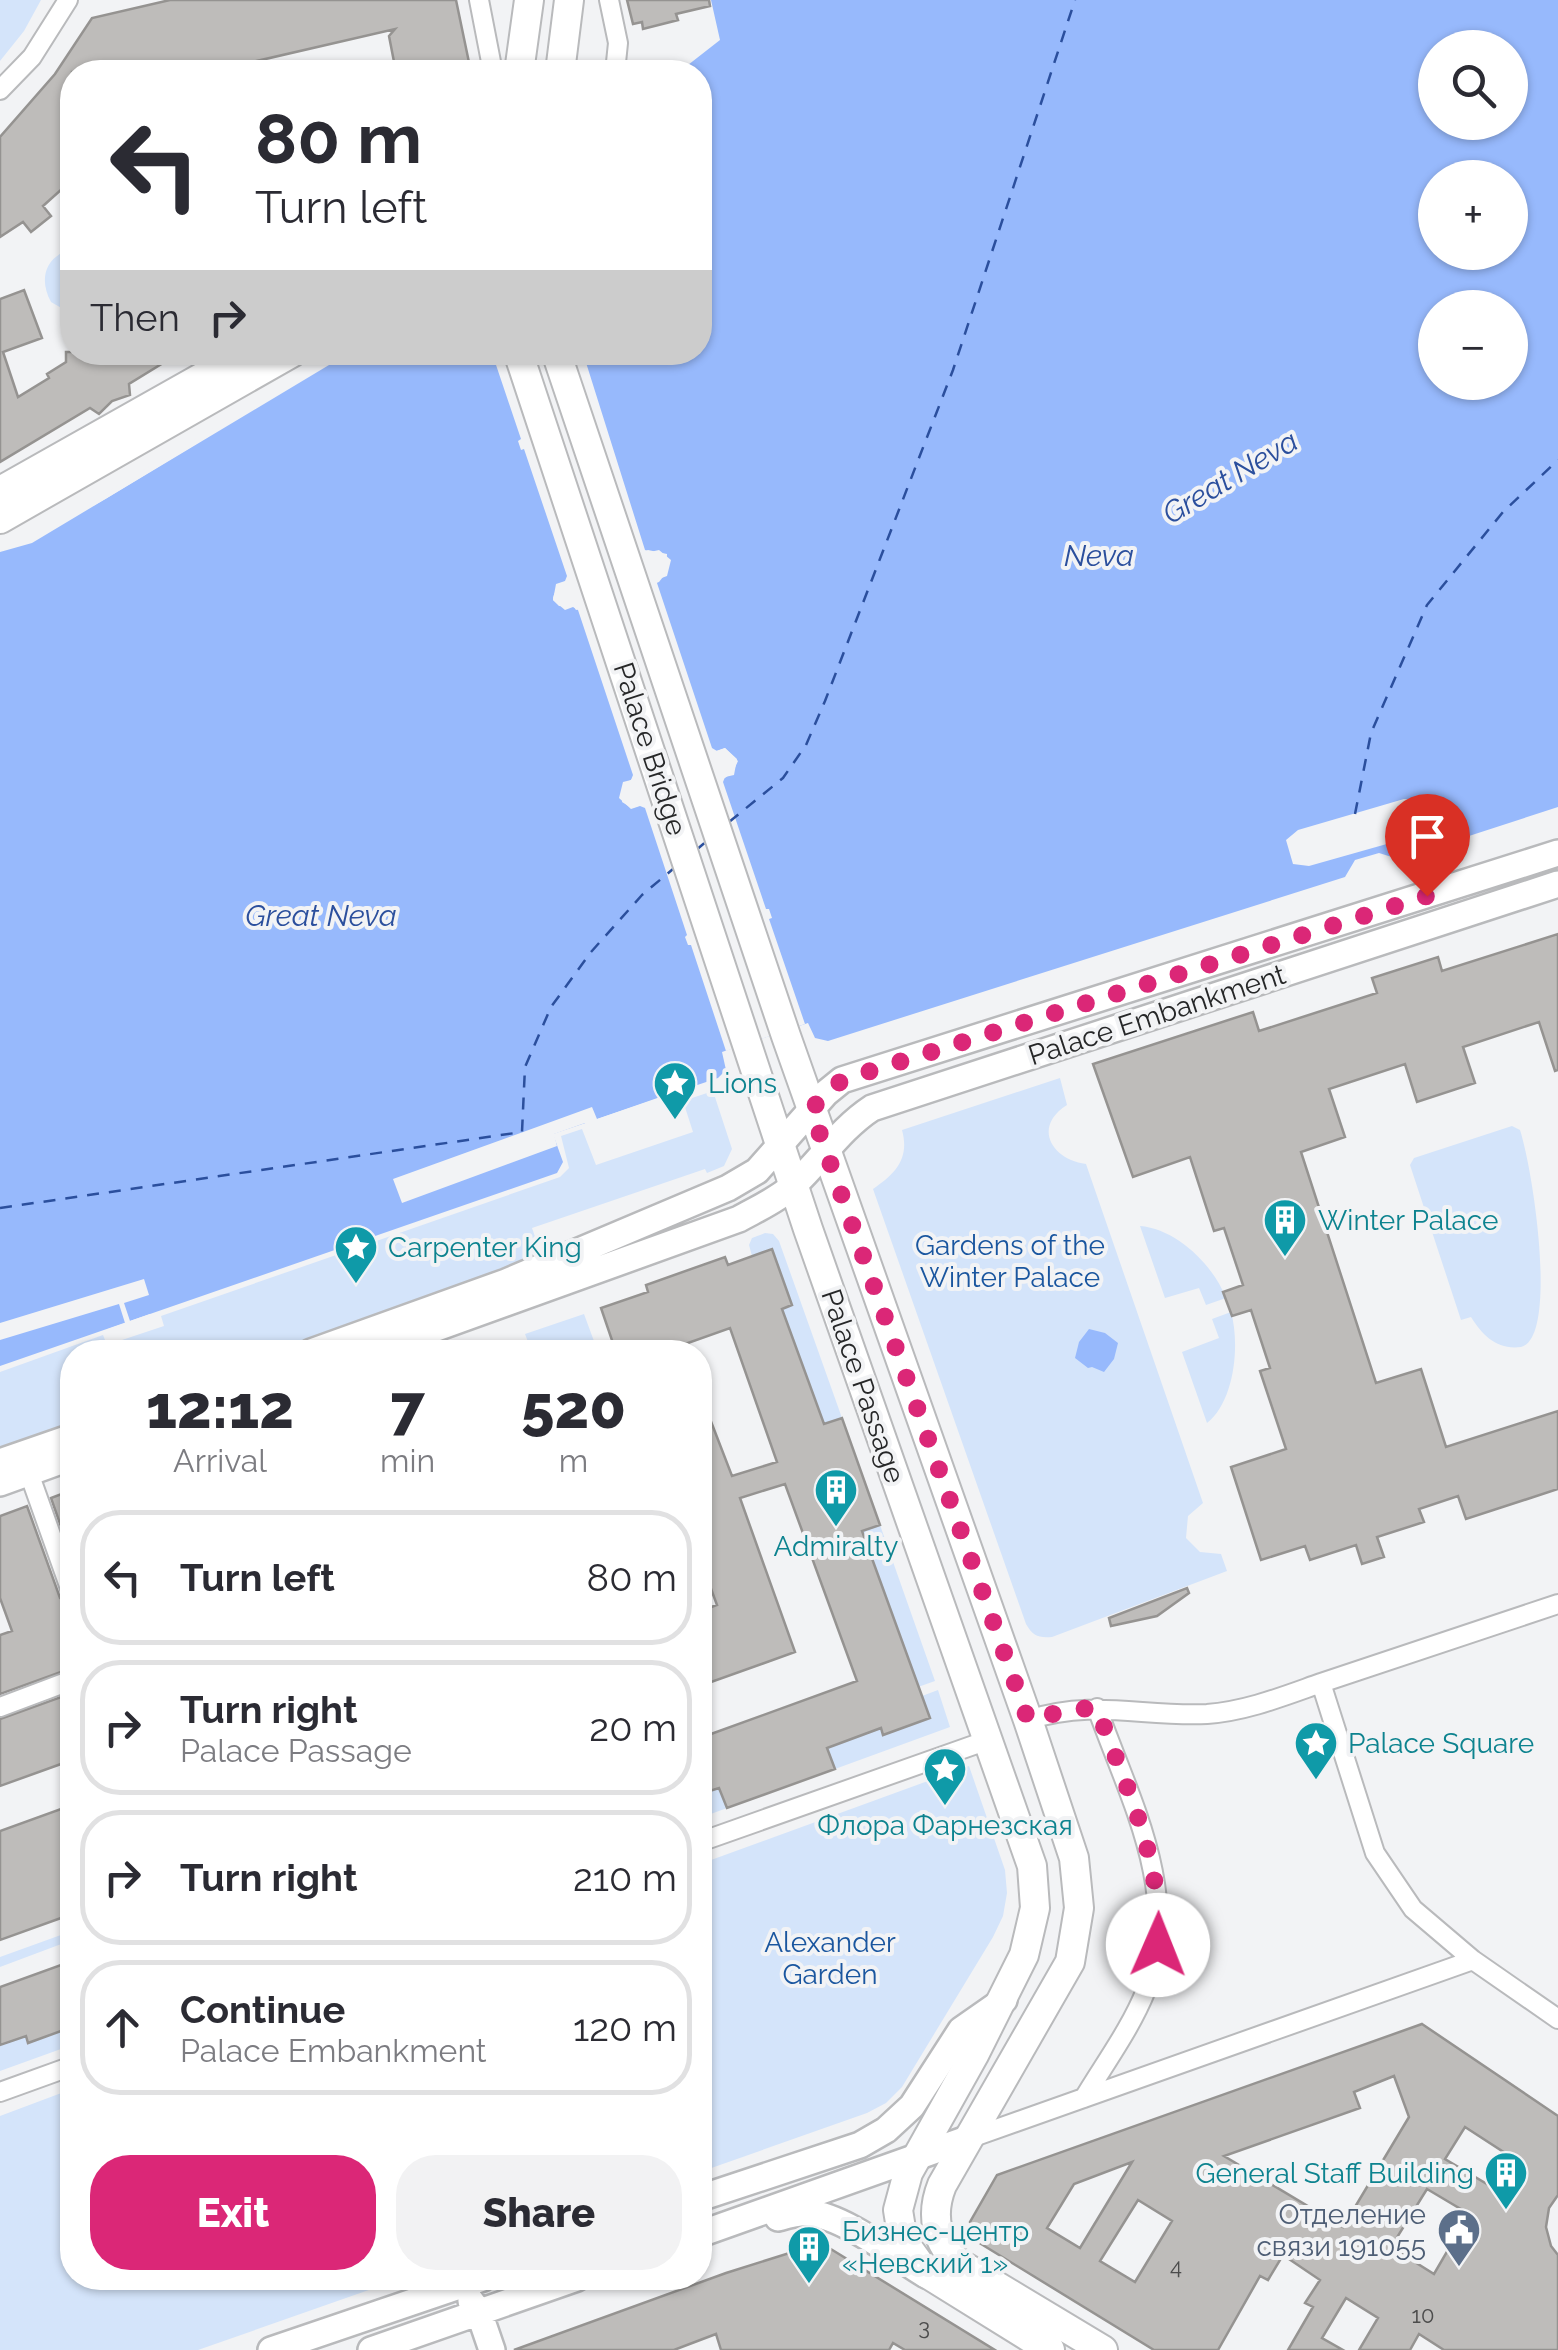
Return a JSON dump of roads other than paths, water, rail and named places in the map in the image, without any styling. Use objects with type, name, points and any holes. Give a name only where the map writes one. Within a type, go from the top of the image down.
[{"type":"main road","points":[[517,60],[528,0]]},
{"type":"main road","points":[[562,60],[569,0]]},
{"type":"main road","points":[[0,491],[223,365]]},
{"type":"main road","points":[[0,519],[270,365]]},
{"type":"main road","name":"Palace Bridge","points":[[522,365],[780,1146]]},
{"type":"main road","name":"Palace Bridge","points":[[560,365],[811,1109]]},
{"type":"main road","points":[[345,1340],[506,1282],[728,1188],[757,1170],[842,1080],[1558,853]]},
{"type":"main road","name":"Palace Embankment","points":[[403,1340],[738,1219],[769,1204],[793,1186],[855,1120],[872,1108],[1558,884]]},
{"type":"main road","name":"Palace Passage","points":[[811,1109],[1028,1720]]},
{"type":"main road","name":"Palace Passage","points":[[780,1146],[988,1740]]},
{"type":"main road","points":[[0,1462],[60,1441]]},
{"type":"main road","points":[[0,1483],[60,1461]]},
{"type":"main road","points":[[1028,1720],[1074,1858],[1078,1884],[1076,1936],[1070,1962],[1059,1984],[967,2139],[936,2202],[936,2225],[944,2246],[960,2264],[1103,2350]]},
{"type":"main road","points":[[938,2282],[910,2255],[900,2226],[900,2194],[916,2157],[1004,2000],[1030,1936],[1035,1894],[1028,1852],[988,1740]]},
{"type":"main road","points":[[712,2194],[860,2145],[886,2130],[912,2106],[961,2030],[1004,2000]]},
{"type":"main road","points":[[712,2230],[967,2139]]},
{"type":"main road","points":[[750,2216],[766,2221],[795,2213],[818,2214],[1050,2350]]},
{"type":"main road","points":[[271,2350],[444,2290]]},
{"type":"main road","points":[[454,2290],[466,2296],[479,2312],[492,2350]]},
{"type":"main road","points":[[372,2350],[542,2290]]},
{"type":"street","points":[[0,90],[32,56],[68,0]]},
{"type":"street","points":[[479,0],[491,60]]},
{"type":"street","points":[[608,0],[618,43],[617,60]]},
{"type":"street","points":[[29,1472],[60,1560]]},
{"type":"street","points":[[1028,1720],[1073,1709],[1211,1714],[1247,1708],[1558,1604]]},
{"type":"street","points":[[1321,1683],[1375,1853],[1413,1909],[1473,1960],[1558,2019]]},
{"type":"street","points":[[0,1707],[60,1684]]},
{"type":"street","points":[[1084,2098],[1147,1988],[1158,1945],[1160,1912],[1153,1864],[1097,1708]]},
{"type":"street","points":[[712,1838],[988,1740]]},
{"type":"street","points":[[967,2139],[1473,1960]]},
{"type":"street","points":[[0,2092],[60,2070]]},
{"type":"water","points":[[711,0],[1558,0],[1558,807],[1398,859],[1379,853],[1355,860],[1345,877],[828,1041],[815,1038],[808,1023],[722,1052],[726,1070],[718,1078],[553,1134],[563,1162],[557,1173],[75,1340],[60,1340],[60,1345],[0,1366],[0,552],[32,543],[329,365],[712,365],[712,60],[694,60],[720,40]],"holes":[[[648,550],[667,554],[666,573],[659,582],[576,610],[559,606],[553,600],[557,590],[577,574]],[[725,748],[738,761],[725,778],[632,808],[622,802],[624,785],[632,779]]]},
{"type":"water","points":[[1089,1329],[1105,1333],[1118,1343],[1114,1359],[1104,1372],[1088,1368],[1075,1358],[1079,1342]]},
{"type":"place","name":"Lions","points":[[675,1121]]},
{"type":"place","name":"Winter Palace","points":[[1285,1258]]},
{"type":"place","name":"Carpenter King","points":[[356,1285]]},
{"type":"place","name":"Admiralty","points":[[836,1528]]},
{"type":"place","name":"Palace Square","points":[[1316,1781]]},
{"type":"place","name":"Флора Фарнезская","points":[[945,1807]]},
{"type":"place","name":"General Staff Building","points":[[1506,2211]]},
{"type":"place","name":"Отделение связи 191055","points":[[1459,2268]]},
{"type":"place","name":"Бизнес-центр «Невский 1»","points":[[809,2285]]},
{"type":"water label","name":"Great Neva","points":[[1230,477]]},
{"type":"water label","name":"Neva","points":[[1099,555]]},
{"type":"water label","name":"Great Neva","points":[[321,915]]},
{"type":"park label","name":"Gardens of the Winter Palace","points":[[1010,1261]]},
{"type":"park label","name":"Alexander Garden","points":[[830,1958]]}]
